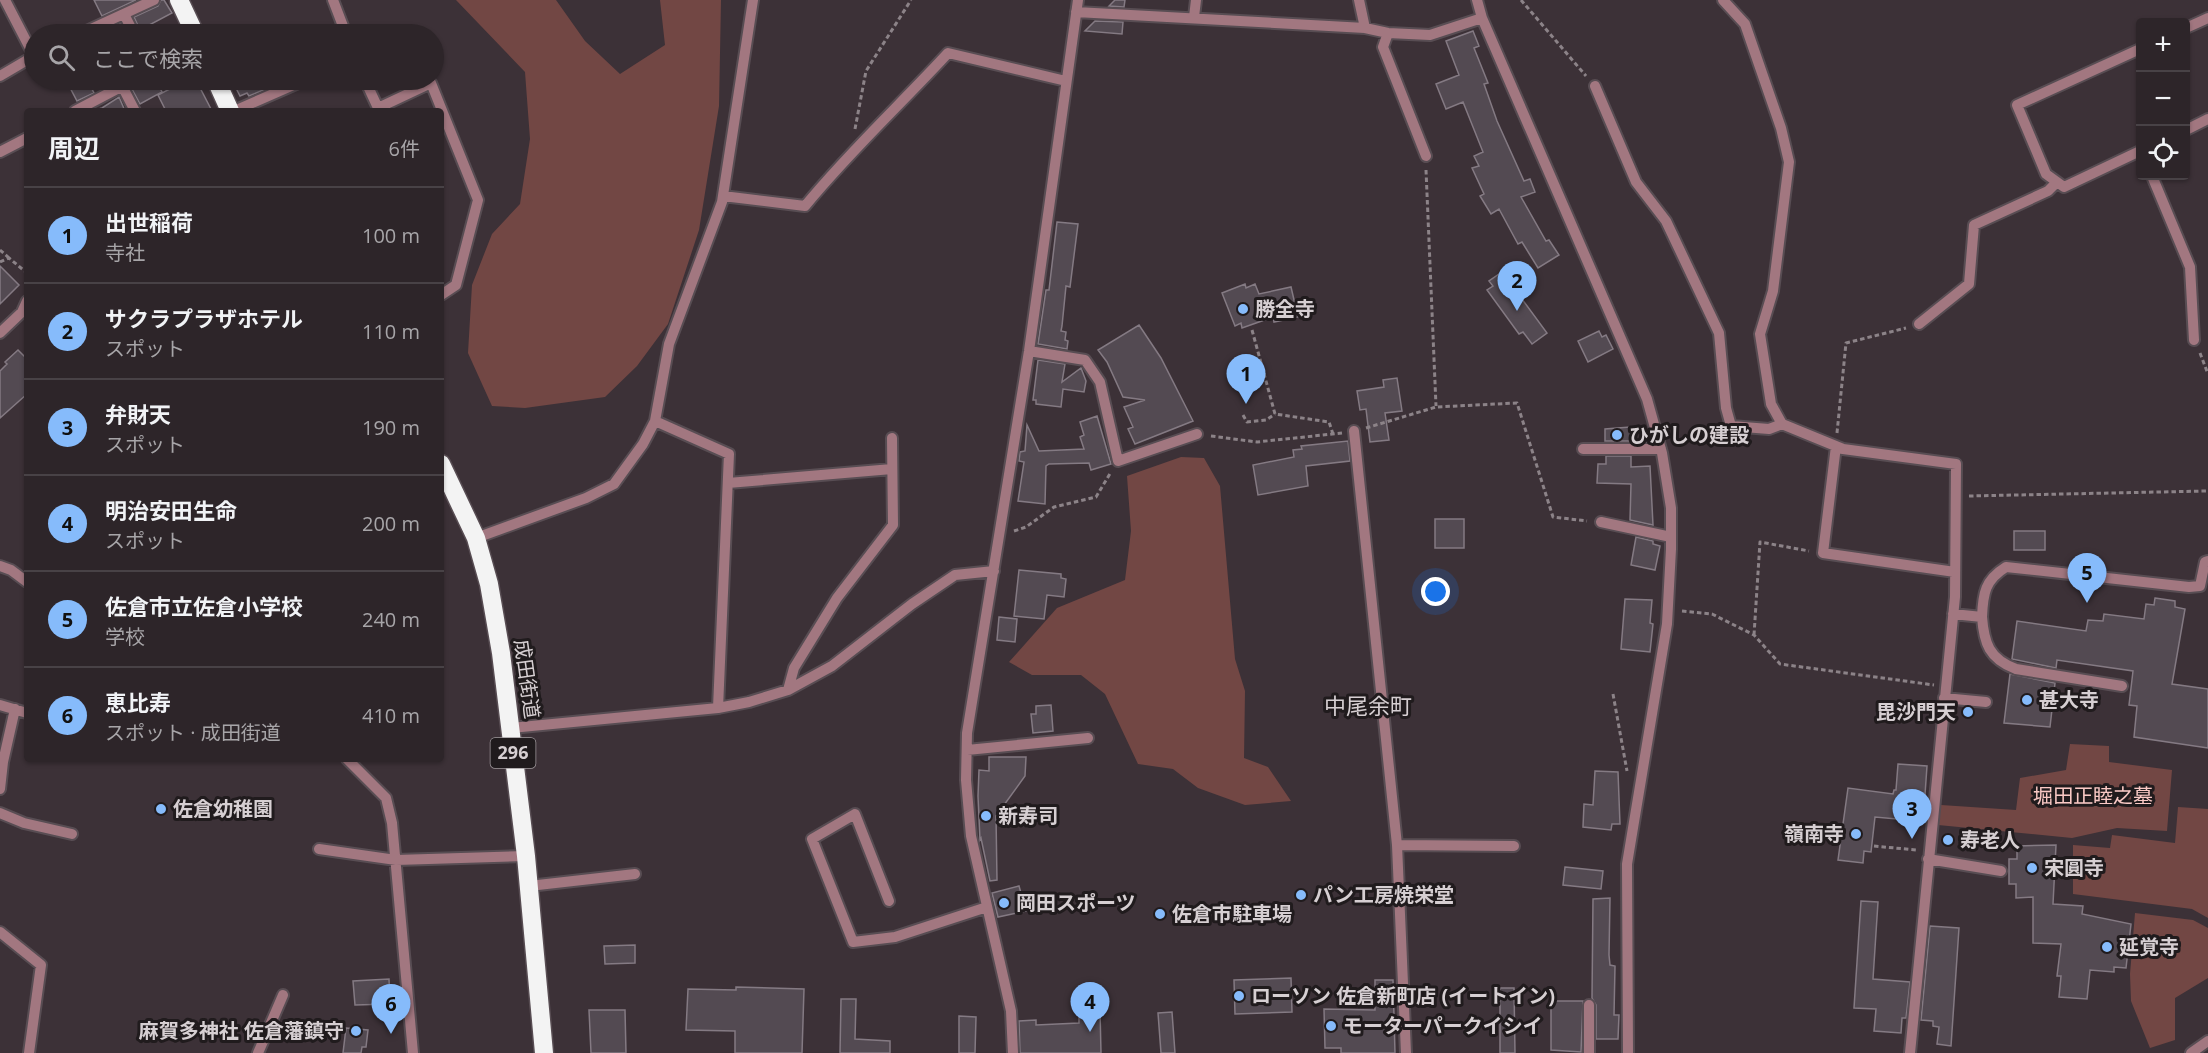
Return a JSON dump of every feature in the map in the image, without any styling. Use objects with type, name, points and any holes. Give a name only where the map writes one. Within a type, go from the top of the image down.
[{"type":"highway","points":[[179,0],[190,24]]},
{"type":"highway","points":[[221,90],[230,108]]},
{"type":"highway","name":"成田街道","points":[[444,470],[476,538],[489,584],[511,728],[526,856],[544,1053]]},
{"type":"street","points":[[6,0],[24,36]]},
{"type":"street","points":[[102,24],[154,0]]},
{"type":"street","points":[[333,0],[342,24]]},
{"type":"street","points":[[476,538],[586,498],[614,484],[644,444],[655,421],[669,344],[723,196],[753,0]]},
{"type":"street","points":[[1194,17],[1196,0]]},
{"type":"street","points":[[1359,0],[1365,28]]},
{"type":"street","points":[[1478,0],[1482,18],[1647,399],[1661,449],[1671,508],[1668,610],[1628,864],[1628,1053]]},
{"type":"street","points":[[1723,0],[1746,24],[1781,128],[1789,162],[1773,291],[1760,334],[1771,404],[1782,424],[1836,446],[1956,464],[1953,614],[1910,1053]]},
{"type":"street","points":[[1013,1053],[1011,1011],[1001,959],[971,836],[967,733],[1002,533],[1077,6],[1194,17],[1365,28],[1388,33],[1430,34],[1482,18]]},
{"type":"street","points":[[124,14],[129,24]]},
{"type":"street","points":[[2190,26],[2208,18]]},
{"type":"street","points":[[1388,33],[1383,47],[1426,156]]},
{"type":"street","points":[[2136,51],[2017,105],[2046,174],[2064,187],[2136,153]]},
{"type":"street","points":[[723,196],[805,206],[849,154],[880,126],[948,53],[1066,81]]},
{"type":"street","points":[[0,76],[24,62]]},
{"type":"street","points":[[1595,86],[1636,182],[1666,221],[1719,333],[1726,408],[1731,426],[1769,429],[1782,424]]},
{"type":"street","points":[[81,108],[114,90]]},
{"type":"street","points":[[124,90],[133,108]]},
{"type":"street","points":[[239,108],[281,90]]},
{"type":"street","points":[[370,90],[378,108],[416,90]]},
{"type":"street","points":[[434,90],[441,108]]},
{"type":"street","points":[[444,115],[478,200],[456,285],[444,293]]},
{"type":"street","points":[[2190,128],[2208,119]]},
{"type":"street","points":[[0,152],[24,140]]},
{"type":"street","points":[[2154,180],[2190,267],[2194,340]]},
{"type":"street","points":[[1919,324],[1969,284],[1974,225],[2048,191],[2057,182]]},
{"type":"street","points":[[0,333],[24,308]]},
{"type":"street","points":[[1029,351],[1085,360],[1100,382],[1118,460],[1197,434]]},
{"type":"street","points":[[655,421],[729,454],[718,708]]},
{"type":"street","points":[[1354,431],[1397,846],[1406,1053]]},
{"type":"street","points":[[788,690],[794,668],[837,598],[893,525],[892,438]]},
{"type":"street","points":[[1836,446],[1823,553],[1955,572]]},
{"type":"street","points":[[1583,449],[1661,449]]},
{"type":"street","points":[[728,483],[892,469]]},
{"type":"street","points":[[1601,522],[1671,537]]},
{"type":"street","points":[[2122,686],[2038,673],[2003,664],[1988,652],[1982,617],[1983,592],[1992,576],[2006,567],[2189,587],[2200,586],[2205,562],[2208,561]]},
{"type":"street","points":[[0,566],[24,580]]},
{"type":"street","points":[[511,728],[718,708],[749,702],[788,690],[832,666],[912,604],[955,575],[994,571]]},
{"type":"street","points":[[1953,614],[1982,617]]},
{"type":"street","points":[[1944,692],[1986,702]]},
{"type":"street","points":[[0,705],[24,712]]},
{"type":"street","points":[[0,789],[2,761],[15,709]]},
{"type":"street","points":[[967,750],[1088,738]]},
{"type":"street","points":[[350,762],[386,798],[396,860],[413,1053]]},
{"type":"street","points":[[0,813],[24,823],[72,834]]},
{"type":"street","points":[[889,900],[855,814],[812,838],[853,942],[895,937],[987,908]]},
{"type":"street","points":[[1397,846],[1514,846]]},
{"type":"street","points":[[319,849],[396,860],[526,856]]},
{"type":"street","points":[[1929,855],[2001,871]]},
{"type":"street","points":[[529,886],[635,874]]},
{"type":"street","points":[[0,932],[41,965],[29,1053]]},
{"type":"street","points":[[258,1053],[283,995]]},
{"type":"street","points":[[1589,1005],[1589,1053]]},
{"type":"street","points":[[2191,1053],[2208,1041]]},
{"type":"path","points":[[849,154],[867,71],[911,0]]},
{"type":"path","points":[[1521,0],[1595,86]]},
{"type":"path","points":[[1426,156],[1436,407]]},
{"type":"path","points":[[0,250],[24,270]]},
{"type":"path","points":[[0,262],[9,258]]},
{"type":"path","points":[[1836,446],[1846,343],[1919,324]]},
{"type":"path","points":[[1252,330],[1275,414]]},
{"type":"path","points":[[2194,340],[2208,374]]},
{"type":"path","points":[[1197,434],[1257,442],[1354,431],[1436,407],[1517,403],[1553,517],[1601,522]]},
{"type":"path","points":[[1243,415],[1247,422],[1266,420],[1275,414],[1329,423],[1333,434]]},
{"type":"path","points":[[1002,533],[1026,527],[1054,507],[1096,497],[1118,460]]},
{"type":"path","points":[[1955,497],[2206,491],[2208,489]]},
{"type":"path","points":[[1754,635],[1760,542],[1823,553]]},
{"type":"path","points":[[1668,610],[1712,614],[1754,635],[1780,664],[1944,692]]},
{"type":"path","points":[[1613,693],[1627,774]]},
{"type":"path","points":[[1874,846],[1929,855]]},
{"type":"green space","points":[[456,0],[556,0],[585,41],[620,74],[665,45],[660,0],[721,0],[719,106],[699,230],[668,324],[637,366],[605,397],[525,408],[492,406],[468,353],[472,285],[492,234],[520,204],[530,139],[525,72]]},
{"type":"green space","points":[[1181,457],[1204,458],[1220,486],[1235,659],[1245,691],[1244,758],[1268,767],[1291,801],[1245,805],[1198,788],[1173,769],[1138,764],[1105,694],[1081,675],[1032,675],[1009,662],[1057,608],[1125,580],[1131,531],[1127,476]]},
{"type":"green space","name":"堀田正睦之墓","points":[[2070,744],[2109,746],[2109,762],[2172,770],[2167,831],[2117,828],[2072,838],[1938,825],[1941,805],[2016,810],[2020,778],[2066,770]]},
{"type":"green space","points":[[2178,807],[2208,809],[2208,918],[2192,909],[2073,894],[2073,845],[2110,848],[2112,835],[2175,843]]},
{"type":"green space","points":[[2135,913],[2193,920],[2208,928],[2208,978],[2175,998],[2175,1040],[2150,1048],[2131,1001],[2130,974]]},
{"type":"building","points":[[94,0],[136,0],[102,16]]},
{"type":"building","points":[[161,0],[164,0],[172,13],[151,24],[137,24],[134,17],[158,6]]},
{"type":"building","points":[[1115,0],[1125,0],[1124,7],[1109,6]]},
{"type":"building","points":[[1095,21],[1123,22],[1122,34],[1085,31]]},
{"type":"building","points":[[1473,31],[1479,46],[1474,48],[1488,83],[1484,84],[1497,121],[1524,181],[1530,179],[1535,192],[1521,197],[1546,241],[1549,240],[1559,255],[1538,268],[1522,242],[1518,244],[1499,209],[1491,214],[1480,196],[1484,194],[1472,168],[1479,166],[1474,156],[1483,152],[1463,102],[1446,109],[1436,84],[1459,75],[1446,41]]},
{"type":"building","points":[[71,90],[92,90],[94,93],[77,101]]},
{"type":"building","points":[[133,90],[161,90],[162,92],[140,104]]},
{"type":"building","points":[[168,90],[201,90],[210,108],[164,108],[158,95]]},
{"type":"building","points":[[237,90],[263,90],[249,96],[247,93],[240,96]]},
{"type":"building","points":[[119,97],[124,108],[102,108]]},
{"type":"building","points":[[1057,222],[1078,224],[1070,287],[1066,286],[1061,331],[1066,332],[1067,349],[1038,344],[1046,290],[1049,290]]},
{"type":"building","points":[[0,266],[19,285],[0,304]]},
{"type":"building","points":[[1502,272],[1547,333],[1532,344],[1523,332],[1519,334],[1487,290],[1493,286],[1489,281]]},
{"type":"building","points":[[1245,284],[1246,288],[1255,284],[1259,294],[1291,287],[1298,317],[1274,322],[1273,317],[1242,328],[1241,323],[1235,326],[1222,293]]},
{"type":"building","points":[[1139,325],[1161,358],[1193,421],[1135,444],[1128,429],[1133,427],[1124,407],[1145,400],[1123,397],[1107,362],[1098,350]]},
{"type":"building","points":[[1599,331],[1602,337],[1606,335],[1613,349],[1588,362],[1578,341]]},
{"type":"building","points":[[18,350],[24,356],[24,397],[0,418],[0,371],[7,364],[5,362]]},
{"type":"building","points":[[1038,360],[1065,364],[1062,382],[1081,368],[1086,381],[1084,392],[1063,389],[1061,407],[1036,404],[1036,400],[1033,400]]},
{"type":"building","points":[[1397,378],[1402,411],[1385,413],[1389,440],[1370,442],[1366,409],[1360,410],[1357,391],[1384,387],[1383,380]]},
{"type":"building","points":[[1097,416],[1111,464],[1091,470],[1089,463],[1049,464],[1046,466],[1045,504],[1018,501],[1024,462],[1019,461],[1020,452],[1025,451],[1027,425],[1039,451],[1084,449],[1080,437],[1084,435],[1080,422]]},
{"type":"building","points":[[1630,427],[1630,441],[1605,441],[1605,429]]},
{"type":"building","points":[[1348,441],[1350,461],[1306,466],[1308,486],[1258,495],[1253,465],[1294,457],[1293,450],[1302,449],[1301,446]]},
{"type":"building","points":[[1606,456],[1631,456],[1631,467],[1650,466],[1653,525],[1630,520],[1631,484],[1597,483],[1598,464],[1606,464]]},
{"type":"building","points":[[1435,519],[1464,519],[1464,548],[1435,548]]},
{"type":"building","points":[[2014,531],[2045,531],[2045,550],[2014,550]]},
{"type":"building","points":[[1636,537],[1653,541],[1653,544],[1660,546],[1655,570],[1631,565]]},
{"type":"building","points":[[1019,570],[1061,574],[1061,578],[1066,579],[1064,597],[1047,595],[1044,619],[1014,616]]},
{"type":"building","points":[[2155,598],[2175,601],[2175,607],[2185,609],[2172,684],[2208,689],[2208,748],[2134,737],[2137,706],[2129,705],[2133,671],[2057,660],[2056,668],[2012,659],[2017,621],[2086,631],[2088,620],[2103,621],[2104,614],[2144,619],[2146,604],[2154,605]]},
{"type":"building","points":[[1625,599],[1652,600],[1650,623],[1653,624],[1650,652],[1621,649]]},
{"type":"building","points":[[999,617],[1017,619],[1015,642],[997,640]]},
{"type":"building","points":[[2010,674],[2055,683],[2050,727],[2004,723]]},
{"type":"building","points":[[1051,705],[1053,731],[1033,733],[1031,714],[1036,714],[1036,706]]},
{"type":"building","points":[[989,757],[1026,757],[1025,776],[996,816],[997,880],[990,881],[981,838],[980,840],[978,796],[979,770],[989,771]]},
{"type":"building","points":[[1898,764],[1927,766],[1924,809],[1920,809],[1919,821],[1875,817],[1871,852],[1864,851],[1863,863],[1838,860],[1848,788],[1893,794],[1896,790]]},
{"type":"building","points":[[1595,771],[1618,772],[1620,824],[1612,824],[1611,830],[1583,827],[1584,804],[1593,805]]},
{"type":"building","points":[[2056,845],[2053,904],[2083,906],[2082,914],[2131,924],[2126,968],[2114,967],[2114,972],[2090,970],[2087,999],[2059,997],[2061,976],[2057,976],[2061,944],[2033,943],[2033,897],[2016,898],[2016,884],[2009,884],[2009,859],[2017,859],[2017,846]]},
{"type":"building","points":[[1565,867],[1603,871],[1601,889],[1563,885]]},
{"type":"building","points":[[1019,886],[1026,911],[998,917],[992,893]]},
{"type":"building","points":[[1610,898],[1609,955],[1610,965],[1615,966],[1614,1015],[1619,1015],[1618,1039],[1596,1039],[1596,1005],[1592,998],[1593,899]]},
{"type":"building","points":[[1861,901],[1878,902],[1873,979],[1910,982],[1906,1018],[1902,1018],[1901,1033],[1874,1031],[1876,1009],[1854,1008]]},
{"type":"building","points":[[1930,926],[1959,928],[1951,1046],[1937,1044],[1939,1027],[1933,1026],[1933,1021],[1921,1020]]},
{"type":"building","points":[[635,945],[635,963],[605,964],[604,946]]},
{"type":"building","points":[[1291,978],[1292,1012],[1235,1014],[1234,980]]},
{"type":"building","points":[[389,979],[390,1004],[355,1005],[353,981]]},
{"type":"building","points":[[1375,980],[1393,980],[1395,1053],[1341,1053],[1341,1048],[1325,1048],[1324,1009],[1375,1010]]},
{"type":"building","points":[[736,987],[804,989],[802,1053],[735,1053],[735,1031],[686,1030],[688,989],[736,990]]},
{"type":"building","points":[[1500,988],[1514,988],[1515,1053],[1500,1053]]},
{"type":"building","points":[[841,999],[856,999],[855,1039],[890,1041],[890,1053],[840,1053]]},
{"type":"building","points":[[1551,1001],[1583,1001],[1581,1052],[1551,1050]]},
{"type":"building","points":[[589,1010],[625,1010],[626,1053],[591,1053]]},
{"type":"building","points":[[1079,1010],[1100,1010],[1101,1053],[1020,1053],[1019,1021],[1036,1020],[1036,1025],[1079,1023]]},
{"type":"building","points":[[1172,1012],[1175,1053],[1161,1053],[1158,1013]]},
{"type":"building","points":[[959,1016],[976,1017],[975,1053],[959,1053]]},
{"type":"building","points":[[346,1028],[368,1030],[366,1047],[362,1047],[361,1053],[343,1053]]},
{"type":"place","name":"勝全寺","points":[[1243,309]]},
{"type":"place","name":"サクラプラザホテル","points":[[1517,311]]},
{"type":"place","name":"出世稲荷","points":[[1246,404]]},
{"type":"place","name":"ひがしの建設","points":[[1617,435]]},
{"type":"place","name":"佐倉市立佐倉小学校","points":[[2087,603]]},
{"type":"place","name":"甚大寺","points":[[2027,700]]},
{"type":"place","name":"毘沙門天","points":[[1968,712]]},
{"type":"place","name":"佐倉幼稚園","points":[[161,809]]},
{"type":"place","name":"新寿司","points":[[986,816]]},
{"type":"place","name":"嶺南寺","points":[[1856,834]]},
{"type":"place","name":"弁財天","points":[[1912,839]]},
{"type":"place","name":"寿老人","points":[[1948,840]]},
{"type":"place","name":"宋圓寺","points":[[2032,868]]},
{"type":"place","name":"パン工房焼栄堂","points":[[1301,895]]},
{"type":"place","name":"岡田スポーツ","points":[[1004,903]]},
{"type":"place","name":"佐倉市駐車場","points":[[1160,914]]},
{"type":"place","name":"延覚寺","points":[[2107,947]]},
{"type":"place","name":"ローソン 佐倉新町店 (イートイン)","points":[[1239,996]]},
{"type":"place","name":"モーターパークイシイ","points":[[1331,1026]]},
{"type":"place","name":"麻賀多神社 佐倉藩鎮守","points":[[356,1031]]},
{"type":"place","name":"明治安田生命","points":[[1090,1032]]},
{"type":"place","name":"恵比寿","points":[[391,1034]]},
{"type":"district","name":"中尾余町","points":[[1368,706]]}]
